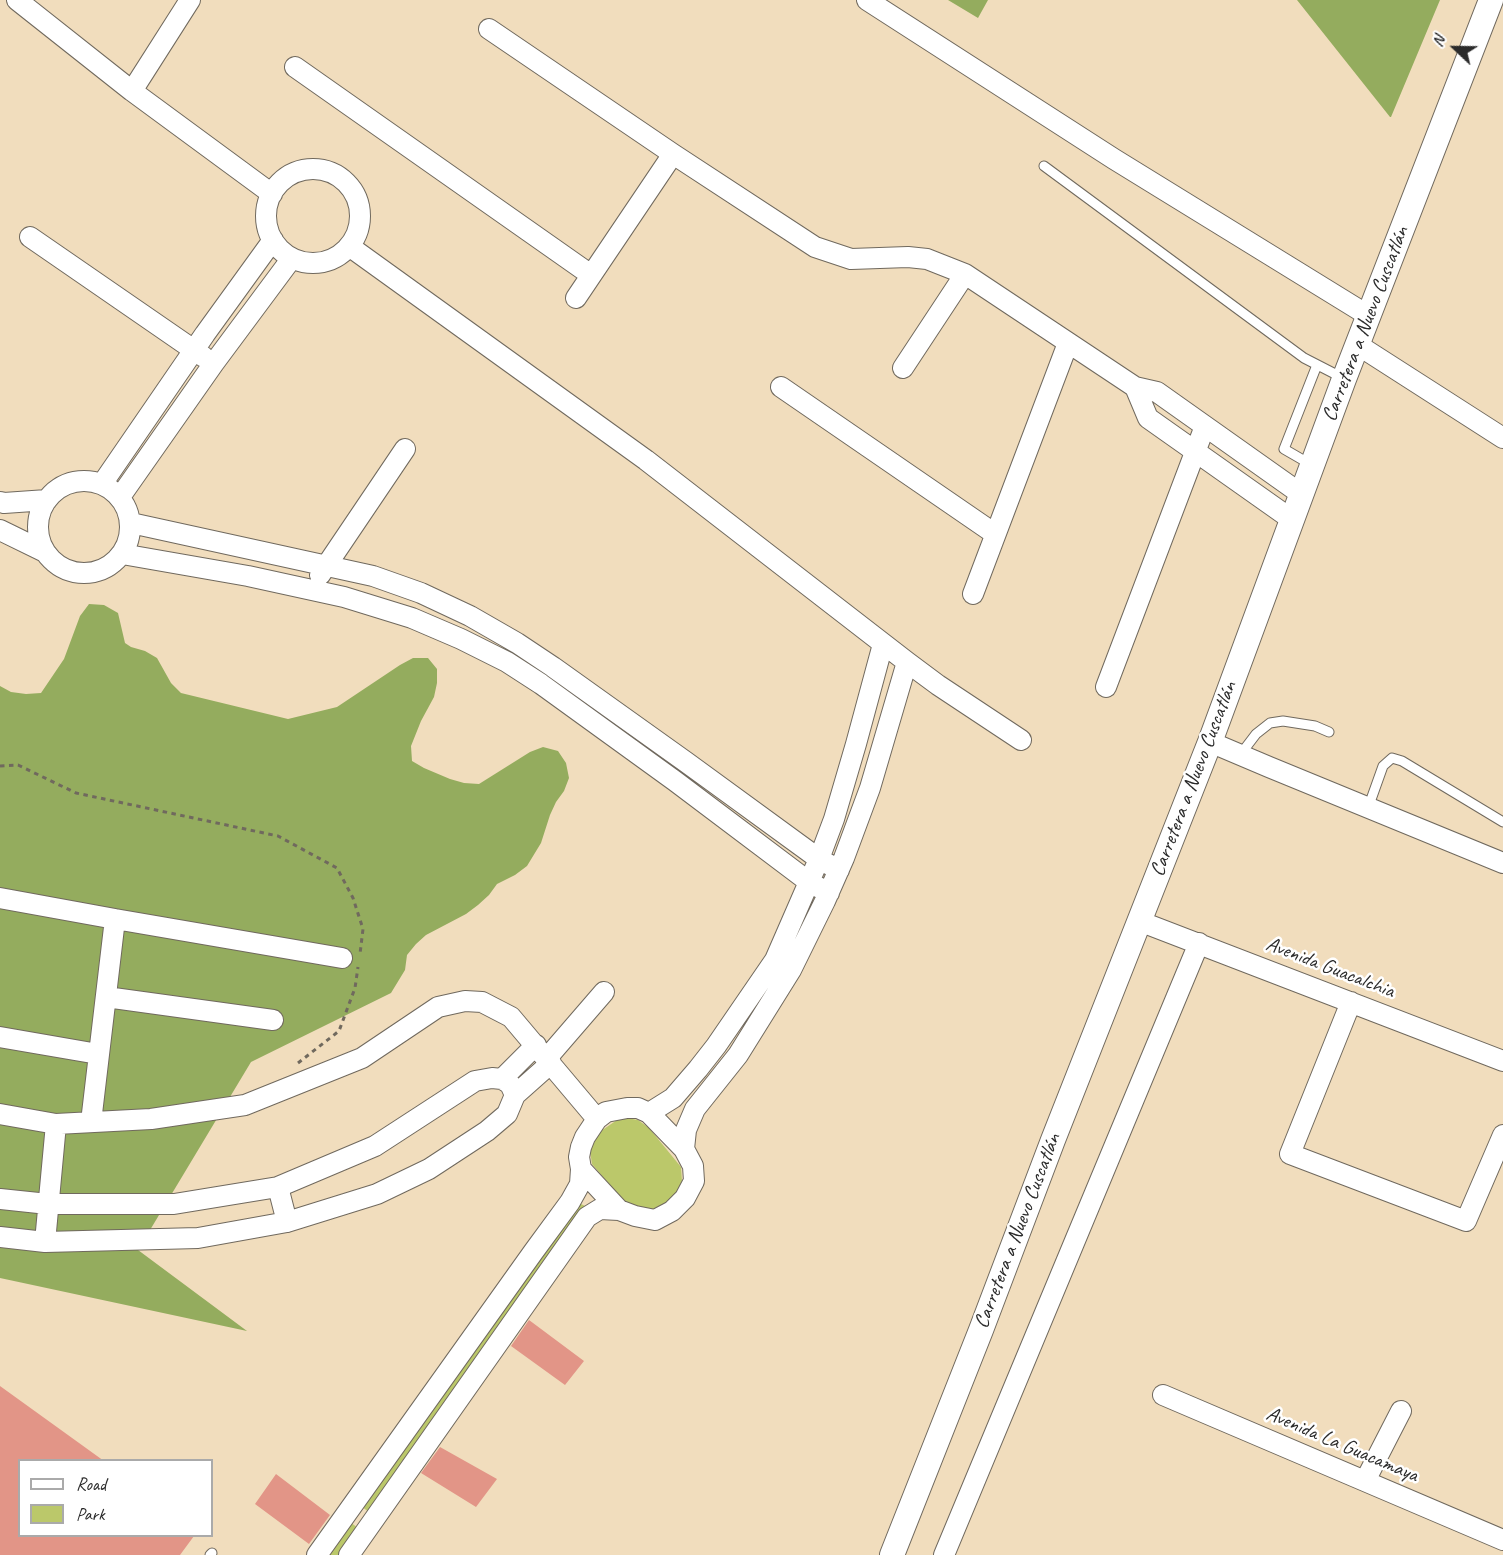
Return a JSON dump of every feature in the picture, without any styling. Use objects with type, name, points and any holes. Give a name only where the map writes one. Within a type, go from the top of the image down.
[{"type":"street","points":[[17,0],[132,91],[272,194]]},
{"type":"street","points":[[132,91],[190,0]]},
{"type":"street","points":[[867,0],[1114,159],[1369,316]]},
{"type":"street","name":"Carretera a Nuevo Cuscatlán","points":[[892,1555],[1210,742],[1344,379],[1491,0]]},
{"type":"street","points":[[489,29],[815,247],[851,259],[908,257],[927,259],[965,274],[1135,387],[1157,392],[1301,494]]},
{"type":"street","points":[[295,67],[591,275]]},
{"type":"street","points":[[576,298],[674,154]]},
{"type":"street","points":[[302,170],[321,170],[339,177],[353,191],[360,209],[358,228],[349,246],[333,259],[323,262],[302,262],[292,258],[278,247],[266,222],[266,212],[272,194],[284,179],[302,170]]},
{"type":"street","points":[[30,237],[214,363]]},
{"type":"street","points":[[102,484],[273,240]]},
{"type":"street","points":[[349,246],[646,460],[938,685],[1021,740]]},
{"type":"street","points":[[120,497],[214,363],[292,258]]},
{"type":"street","points":[[903,368],[965,274]]},
{"type":"street","points":[[973,594],[1068,343]]},
{"type":"street","points":[[1358,345],[1503,438]]},
{"type":"street","points":[[781,387],[995,534]]},
{"type":"street","points":[[1135,387],[1148,418],[1292,519]]},
{"type":"street","points":[[1106,687],[1205,426]]},
{"type":"street","points":[[310,590],[405,449]]},
{"type":"street","points":[[85,480],[102,484],[120,497],[127,509],[130,534],[128,544],[114,562],[94,572],[72,572],[61,567],[45,552],[38,526],[42,508],[60,488],[85,480]]},
{"type":"street","points":[[0,502],[47,500]]},
{"type":"street","points":[[130,523],[373,576],[421,593],[470,616],[517,644],[610,707],[819,859],[839,870]]},
{"type":"street","points":[[0,530],[45,552]]},
{"type":"street","points":[[122,554],[248,576],[344,597],[412,618],[461,639],[507,662],[541,684],[658,768],[809,882],[829,893]]},
{"type":"street","points":[[649,1113],[673,1098],[716,1046],[775,960],[834,819],[883,644]]},
{"type":"street","points":[[684,1149],[686,1130],[695,1109],[738,1055],[785,980],[829,893],[870,788],[907,662]]},
{"type":"street","points":[[1210,742],[1503,862]]},
{"type":"street","points":[[0,898],[342,958]]},
{"type":"street","points":[[91,1122],[115,919]]},
{"type":"street","name":"Avenida Guacalchia","points":[[1139,921],[1503,1061]]},
{"type":"street","points":[[944,1555],[1199,943]]},
{"type":"street","points":[[0,1237],[45,1242],[198,1238],[287,1222],[377,1194],[429,1169],[487,1131],[507,1114],[515,1095],[545,1056],[604,992]]},
{"type":"street","points":[[106,997],[273,1020]]},
{"type":"street","points":[[0,1114],[56,1124],[150,1119],[245,1105],[362,1058],[438,1006],[465,1001],[482,1002],[511,1017],[597,1119]]},
{"type":"street","points":[[1351,1002],[1290,1154],[1466,1221],[1503,1135]]},
{"type":"street","points":[[0,1037],[98,1054]]},
{"type":"street","points":[[0,1199],[48,1204],[174,1204],[278,1187],[375,1146],[475,1081],[502,1078],[545,1056]]},
{"type":"street","points":[[502,1078],[510,1084],[515,1095]]},
{"type":"street","points":[[317,1555],[570,1202],[580,1184],[581,1147],[597,1119],[606,1112],[627,1108],[638,1108],[649,1113],[684,1149],[693,1166],[694,1181],[685,1198],[672,1211],[655,1220],[619,1210],[600,1209],[587,1217],[349,1555]]},
{"type":"street","points":[[45,1242],[56,1124]]},
{"type":"street","points":[[581,1169],[619,1210]]},
{"type":"street","points":[[278,1187],[287,1222]]},
{"type":"street","name":"Avenida La Guacamaya","points":[[1163,1395],[1503,1540]]},
{"type":"street","points":[[1365,1481],[1401,1411]]},
{"type":"street","points":[[351,1506],[372,1522]]},
{"type":"lane","points":[[1044,166],[1304,358],[1344,379]]},
{"type":"lane","points":[[1312,465],[1284,449],[1317,365]]},
{"type":"lane","points":[[1240,754],[1256,734],[1270,723],[1283,721],[1315,726],[1329,732]]},
{"type":"lane","points":[[1368,808],[1383,766],[1392,758],[1402,761],[1503,822]]},
{"type":"path","points":[[0,766],[18,765],[76,793],[278,836],[337,868],[353,898],[363,929],[355,987],[339,1031],[292,1068]]},
{"type":"green space","points":[[948,0],[988,0],[978,18]]},
{"type":"green space","points":[[1297,0],[1440,0],[1391,117],[1390,117]]},
{"type":"green space","points":[[89,604],[104,605],[118,613],[125,643],[157,658],[171,683],[181,693],[288,719],[337,707],[413,658],[428,658],[437,669],[437,683],[434,697],[411,746],[412,761],[450,779],[479,784],[530,752],[543,747],[558,751],[566,763],[569,778],[550,815],[541,843],[527,866],[497,884],[489,895],[466,914],[426,935],[416,944],[407,955],[405,970],[391,993],[251,1062],[138,1250],[247,1331],[0,1278],[0,686],[11,692],[41,693],[64,659],[80,616]]},
{"type":"green space","points":[[627,1118],[638,1120],[649,1128],[681,1167],[682,1181],[673,1198],[657,1209],[647,1210],[625,1203],[592,1164],[590,1151],[598,1133],[617,1120]]},
{"type":"green space","points":[[578,1205],[585,1206],[585,1210],[370,1513],[361,1506]]},
{"type":"green space","points":[[350,1522],[358,1528],[339,1555],[326,1555]]},
{"type":"building","points":[[529,1320],[584,1361],[565,1385],[511,1346]]},
{"type":"building","points":[[0,1386],[101,1459],[18,1459],[18,1537],[193,1537],[180,1555],[0,1555]]},
{"type":"building","points":[[440,1447],[497,1479],[476,1507],[421,1473]]},
{"type":"building","points":[[276,1474],[330,1515],[309,1544],[255,1504]]}]
